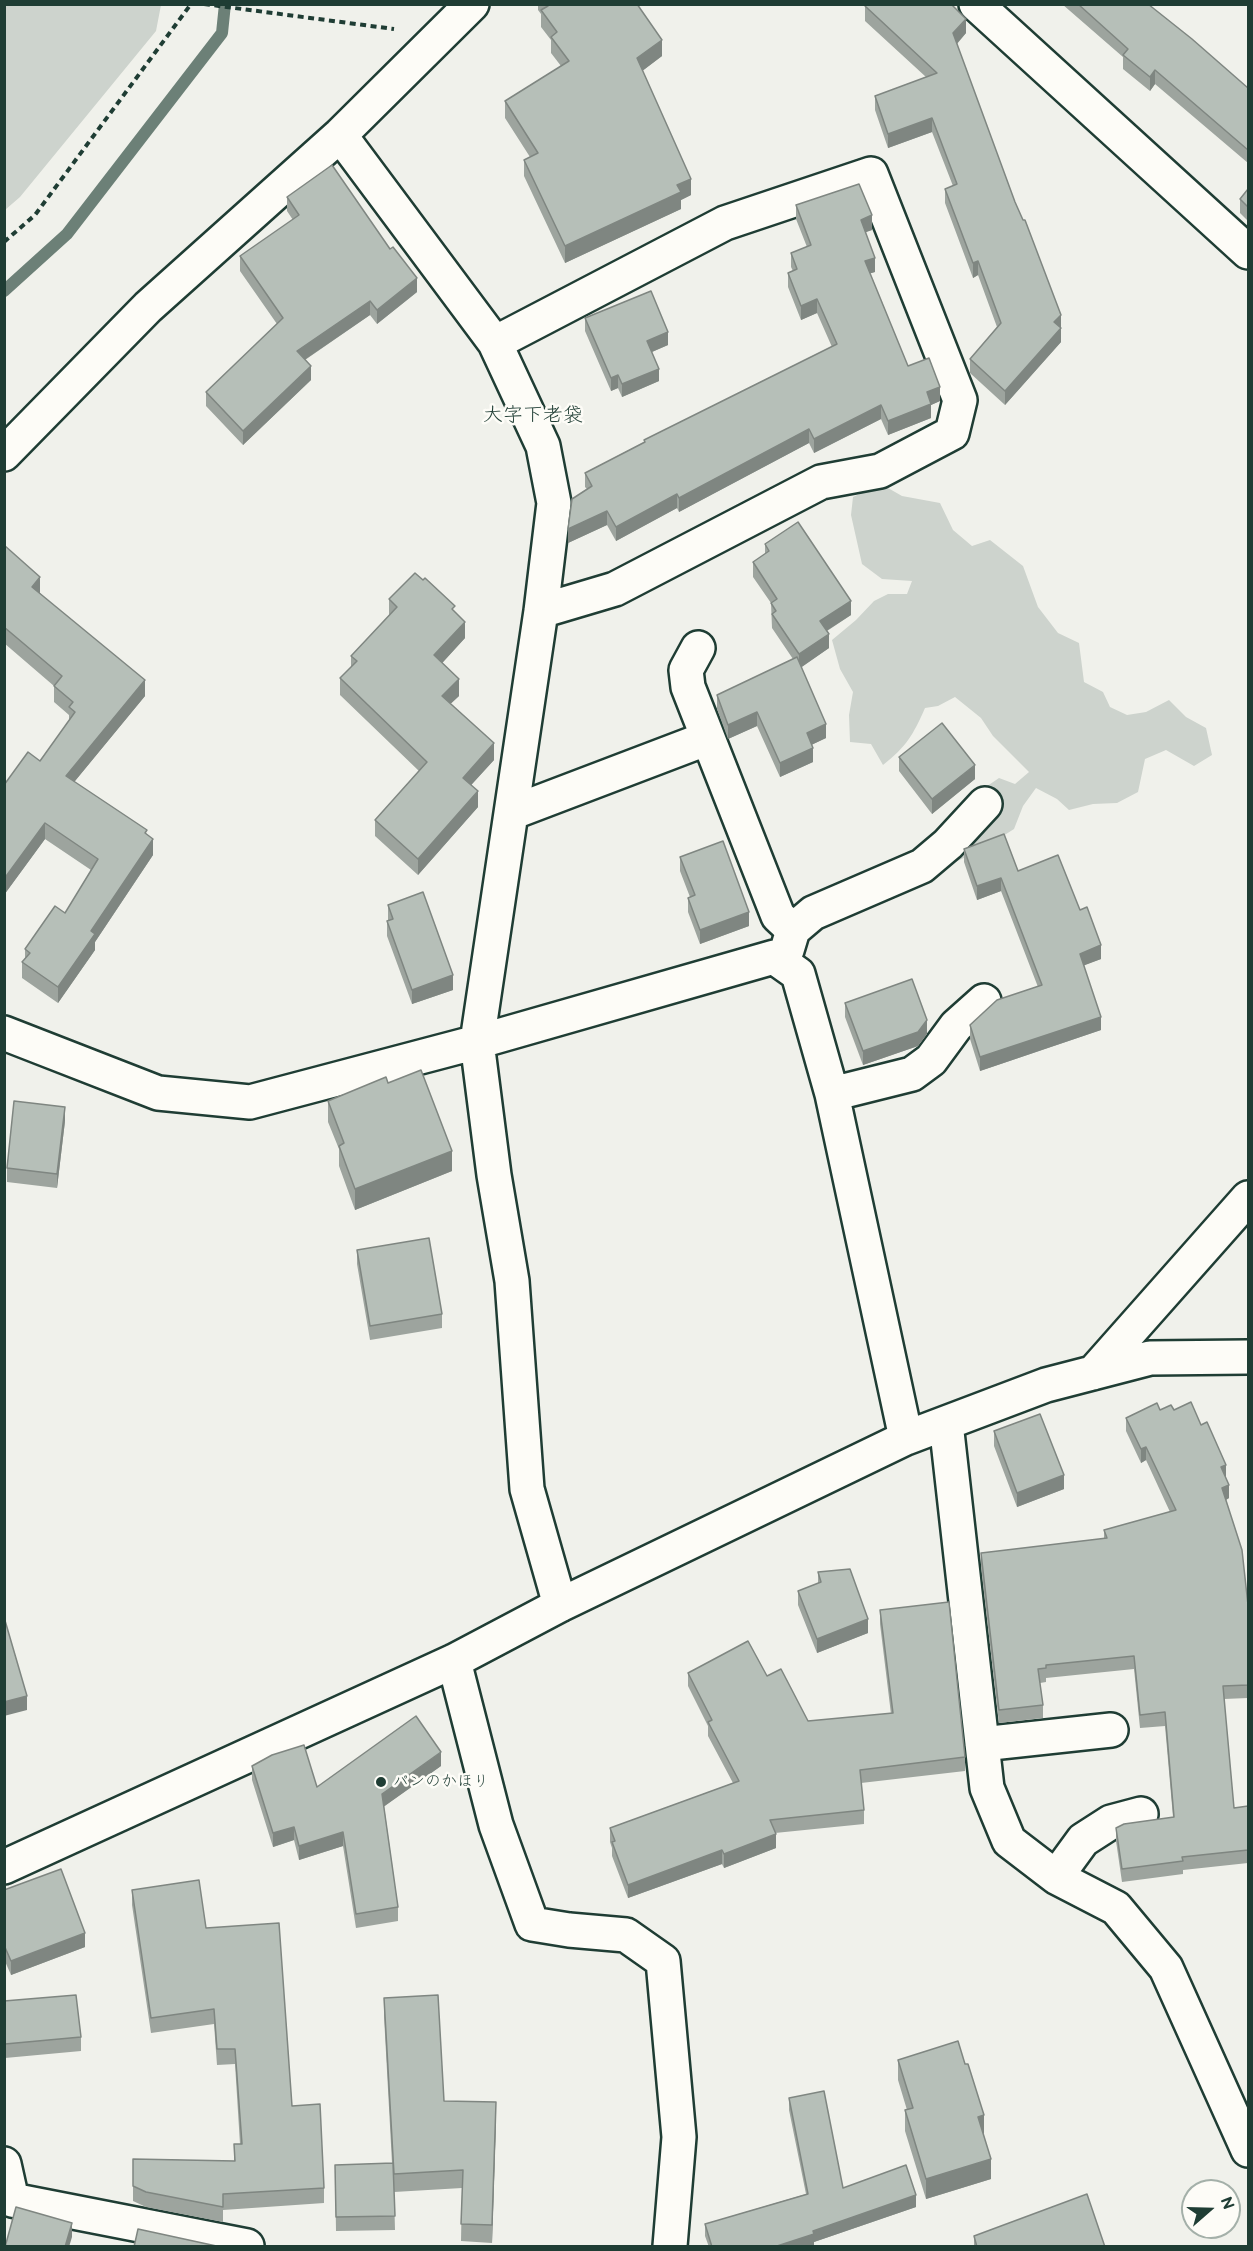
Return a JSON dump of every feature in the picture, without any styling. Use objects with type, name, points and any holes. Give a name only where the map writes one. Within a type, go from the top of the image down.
[{"type":"street","points":[[4,454],[148,307],[340,135],[472,4]]},
{"type":"street","points":[[976,4],[1248,252]]},
{"type":"street","points":[[340,135],[495,343],[543,446],[554,503],[541,611],[477,1042],[494,1175],[512,1281],[527,1489],[560,1605]]},
{"type":"street","points":[[495,343],[726,223],[871,174],[960,400],[952,434],[880,471],[821,482],[615,589],[541,611]]},
{"type":"street","points":[[698,648],[686,670],[688,687],[778,916],[793,930]]},
{"type":"street","points":[[511,813],[708,738]]},
{"type":"street","points":[[783,963],[793,930],[813,913],[921,866],[948,844],[986,804]]},
{"type":"street","points":[[4,1033],[158,1093],[250,1102],[477,1042],[774,957],[798,974],[832,1094],[906,1438]]},
{"type":"street","points":[[832,1094],[912,1074],[931,1060],[956,1026],[984,1001]]},
{"type":"street","points":[[1093,1373],[1248,1198]]},
{"type":"street","points":[[4,1867],[454,1661],[560,1605],[906,1438],[1046,1385],[1150,1358],[1248,1358]]},
{"type":"street","points":[[946,1423],[987,1788],[1009,1841],[1056,1877],[1116,1908],[1166,1968],[1248,2150]]},
{"type":"street","points":[[454,1661],[496,1825],[532,1924],[626,1935],[663,1961],[679,2137],[669,2247]]},
{"type":"street","points":[[982,1744],[1111,1730]]},
{"type":"street","points":[[1056,1877],[1083,1840],[1111,1822],[1141,1814]]},
{"type":"street","points":[[4,2164],[12,2200],[247,2247]]},
{"type":"path","points":[[4,242],[35,215],[191,4]]},
{"type":"path","points":[[204,4],[396,29],[433,45]]},
{"type":"shaded area","points":[[5,4],[161,5],[156,31],[20,197],[5,210]]},
{"type":"shaded area","points":[[881,484],[902,496],[940,503],[953,530],[972,546],[990,540],[1023,566],[1038,607],[1058,633],[1079,643],[1084,682],[1103,692],[1110,707],[1127,715],[1146,712],[1169,700],[1186,717],[1206,728],[1212,755],[1194,766],[1166,750],[1145,759],[1138,792],[1117,803],[1093,804],[1069,810],[1057,799],[1036,788],[1023,806],[1014,829],[981,850],[953,863],[938,862],[977,793],[999,778],[1015,784],[1029,772],[993,736],[981,718],[955,697],[938,706],[925,708],[908,740],[883,765],[871,744],[850,742],[849,715],[853,692],[840,669],[832,640],[874,601],[888,594],[907,594],[912,581],[882,579],[862,564],[851,515],[853,497]]},
{"type":"building","points":[[547,4],[637,4],[662,40],[637,58],[691,179],[677,185],[681,192],[565,246],[524,160],[538,153],[505,101],[569,61],[551,37],[557,32],[541,10],[548,6]]},
{"type":"building","points":[[867,4],[951,4],[966,19],[953,33],[1015,202],[1025,220],[1061,315],[1054,322],[1061,328],[1005,391],[970,359],[1001,323],[978,261],[973,263],[945,189],[957,184],[932,118],[888,134],[875,96],[937,73],[865,6]]},
{"type":"building","points":[[1078,4],[1148,4],[1192,39],[1248,88],[1248,150],[1155,70],[1150,77],[1123,55],[1128,49]]},
{"type":"building","points":[[332,165],[390,249],[393,247],[417,278],[377,310],[370,301],[297,351],[311,366],[243,431],[206,392],[283,318],[240,256],[299,215],[287,197]]},
{"type":"building","points":[[859,184],[872,215],[861,220],[875,258],[865,261],[908,366],[929,358],[940,387],[927,392],[931,404],[888,421],[881,405],[814,439],[809,429],[679,498],[677,494],[616,527],[607,511],[568,529],[572,499],[592,486],[585,473],[645,442],[644,440],[837,344],[817,299],[801,306],[788,273],[797,269],[791,253],[811,245],[796,205]]},
{"type":"building","points":[[1248,189],[1248,207],[1240,199]]},
{"type":"building","points":[[651,291],[668,332],[647,341],[659,369],[622,384],[618,375],[611,378],[585,318]]},
{"type":"building","points":[[798,522],[851,601],[820,621],[829,634],[799,654],[772,614],[776,611],[771,603],[777,599],[753,562],[769,551],[765,544]]},
{"type":"building","points":[[4,545],[40,577],[32,587],[145,680],[66,776],[147,830],[145,833],[153,839],[91,931],[95,934],[58,987],[22,962],[30,953],[25,949],[55,906],[65,913],[98,859],[45,823],[4,879],[4,785],[28,752],[40,761],[75,712],[69,707],[73,702],[54,686],[62,676],[4,627]]},
{"type":"building","points":[[415,573],[423,580],[425,578],[455,606],[452,609],[465,622],[434,655],[459,679],[442,696],[494,743],[463,778],[478,791],[418,859],[375,820],[427,762],[340,678],[357,661],[351,656],[397,607],[389,599]]},
{"type":"building","points":[[797,657],[826,724],[807,733],[813,748],[780,763],[757,712],[728,725],[717,695]]},
{"type":"building","points":[[942,723],[975,765],[932,799],[899,757]]},
{"type":"building","points":[[1004,834],[1018,871],[1058,855],[1080,910],[1087,907],[1101,945],[1080,954],[1101,1017],[980,1057],[970,1025],[997,1000],[1042,985],[1001,878],[977,886],[964,849]]},
{"type":"building","points":[[723,841],[749,912],[700,930],[688,898],[695,895],[680,857]]},
{"type":"building","points":[[423,892],[453,975],[412,990],[387,921],[393,919],[388,905]]},
{"type":"building","points":[[912,979],[927,1020],[918,1032],[863,1051],[845,1003]]},
{"type":"building","points":[[421,1070],[452,1151],[355,1189],[339,1146],[344,1143],[328,1101],[386,1077],[388,1083]]},
{"type":"building","points":[[14,1101],[65,1107],[57,1174],[7,1168]]},
{"type":"building","points":[[429,1238],[442,1314],[370,1326],[357,1250]]},
{"type":"building","points":[[1191,1402],[1201,1425],[1207,1422],[1226,1465],[1221,1467],[1229,1485],[1222,1488],[1242,1550],[1248,1605],[1248,1685],[1223,1686],[1234,1808],[1248,1806],[1248,1850],[1182,1857],[1183,1861],[1122,1869],[1116,1828],[1124,1824],[1174,1817],[1165,1712],[1140,1715],[1134,1656],[1046,1665],[1046,1668],[1038,1669],[1043,1705],[999,1710],[981,1553],[1107,1538],[1104,1530],[1176,1510],[1146,1447],[1141,1449],[1126,1418],[1157,1403],[1160,1410],[1171,1405],[1174,1410]]},
{"type":"building","points":[[1040,1414],[1064,1475],[1017,1493],[994,1431]]},
{"type":"building","points":[[850,1569],[868,1619],[817,1639],[798,1591],[821,1582],[818,1572]]},
{"type":"building","points":[[949,1602],[965,1757],[860,1770],[864,1810],[770,1820],[776,1834],[724,1854],[722,1850],[628,1885],[612,1842],[615,1841],[610,1828],[739,1781],[708,1722],[712,1720],[688,1673],[748,1641],[767,1676],[781,1669],[808,1721],[893,1713],[880,1610]]},
{"type":"building","points":[[4,1617],[27,1696],[4,1702]]},
{"type":"building","points":[[416,1716],[441,1752],[382,1794],[398,1907],[356,1914],[343,1832],[299,1846],[294,1827],[273,1833],[252,1766],[272,1755],[304,1745],[317,1787]]},
{"type":"building","points":[[61,1869],[85,1933],[11,1961],[4,1945],[4,1890]]},
{"type":"building","points":[[199,1880],[206,1928],[279,1923],[292,2106],[320,2104],[324,2188],[223,2194],[223,2207],[146,2192],[133,2186],[133,2159],[235,2161],[234,2144],[242,2144],[235,2049],[217,2049],[214,2009],[151,2018],[132,1890]]},
{"type":"building","points":[[76,1995],[81,2037],[5,2044],[4,2001]]},
{"type":"building","points":[[438,1995],[444,2101],[496,2102],[492,2225],[461,2224],[463,2170],[394,2174],[384,1998]]},
{"type":"building","points":[[958,2041],[965,2064],[968,2064],[984,2115],[978,2117],[991,2159],[926,2179],[905,2110],[913,2108],[898,2060]]},
{"type":"building","points":[[824,2091],[843,2188],[906,2165],[916,2195],[774,2247],[712,2247],[705,2224],[808,2194],[789,2098]]},
{"type":"building","points":[[393,2163],[395,2216],[336,2217],[335,2165]]},
{"type":"building","points":[[1087,2194],[1105,2247],[977,2247],[974,2236]]},
{"type":"building","points":[[16,2207],[72,2223],[65,2247],[5,2247]]},
{"type":"building","points":[[138,2229],[221,2247],[134,2247]]},
{"type":"waterway","points":[[4,291],[67,234],[222,33],[225,4]]},
{"type":"place","name":"パンのかほり","points":[[381,1782]]},
{"type":"district","name":"大字下老袋","points":[[533,416]]}]
